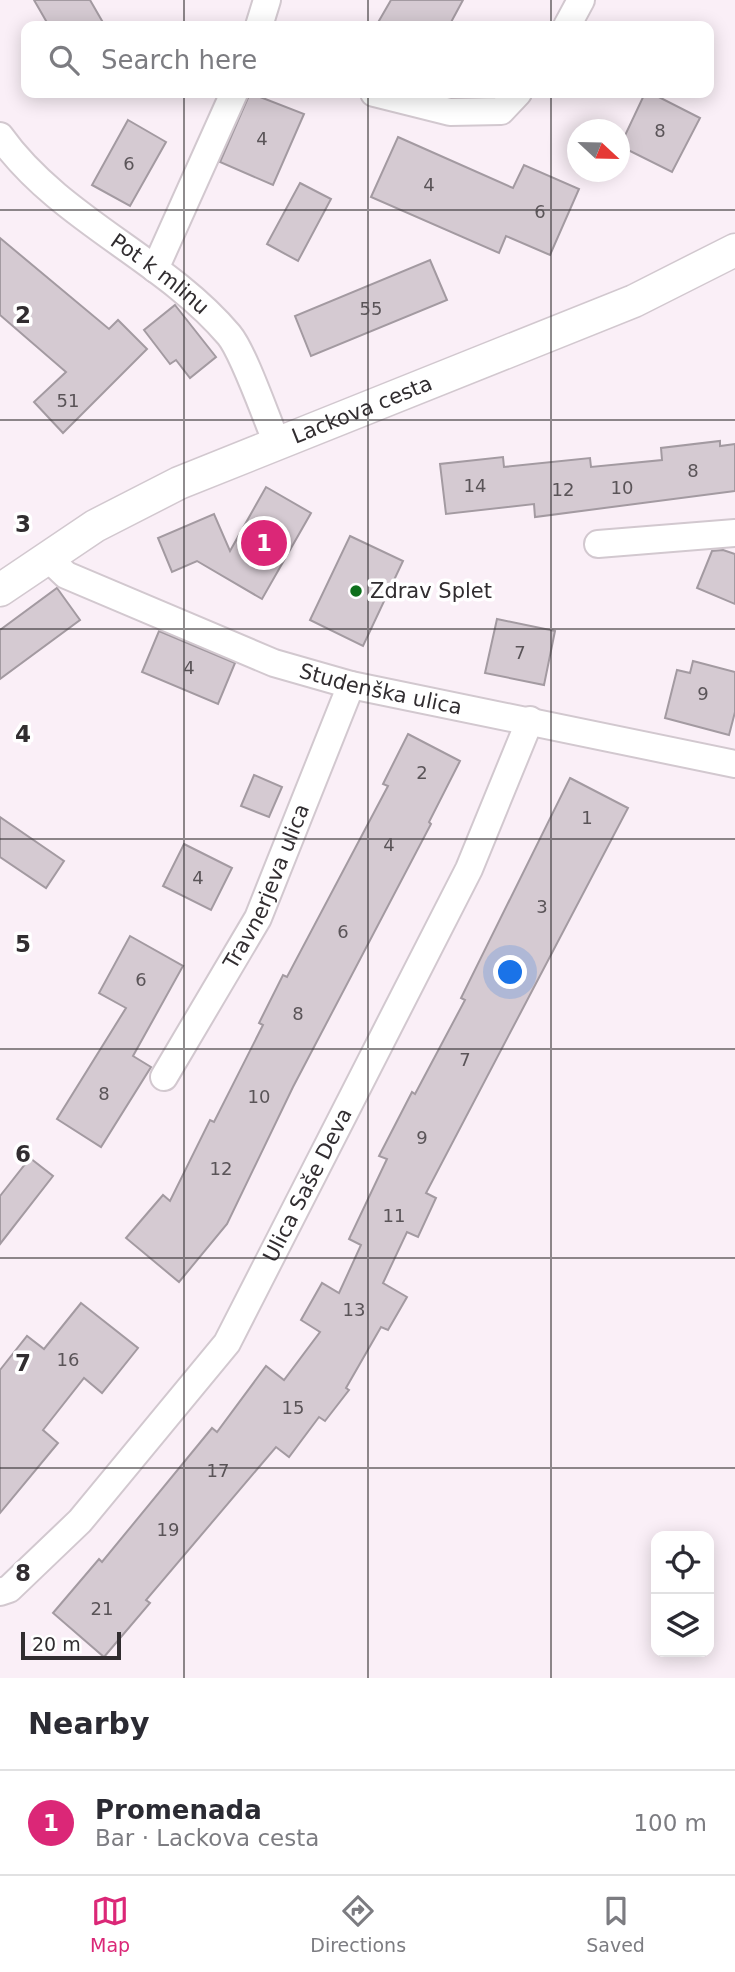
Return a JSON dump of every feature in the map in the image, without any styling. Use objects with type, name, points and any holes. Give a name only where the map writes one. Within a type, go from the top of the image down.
[{"type":"street","points":[[261,21],[267,0]]},
{"type":"street","points":[[570,21],[580,0]]},
{"type":"street","points":[[155,269],[232,98]]},
{"type":"street","points":[[394,98],[450,112],[501,111],[513,98]]},
{"type":"street","name":"Pot k mlinu","points":[[0,136],[10,150],[78,214],[155,269],[231,337],[277,443]]},
{"type":"street","name":"Lackova cesta","points":[[4,579],[47,557],[95,526],[179,483],[634,301],[735,250]]},
{"type":"street","points":[[598,544],[735,533]]},
{"type":"street","name":"Studenška ulica","points":[[47,557],[66,575],[274,663],[351,685],[735,764]]},
{"type":"street","name":"Travnerjeva ulica","points":[[164,1077],[258,918],[351,685]]},
{"type":"street","name":"Ulica Saše Deva","points":[[0,1592],[9,1589],[80,1521],[227,1343],[469,869],[530,720]]},
{"type":"building","points":[[34,0],[90,0],[102,21],[46,21]]},
{"type":"building","points":[[391,0],[463,0],[452,21],[379,21]]},
{"type":"building","points":[[248,98],[263,98],[304,114],[273,185],[220,162]]},
{"type":"building","points":[[643,98],[661,98],[700,118],[672,172],[630,151],[630,125]]},
{"type":"building","points":[[128,120],[166,142],[130,206],[92,185]]},
{"type":"building","points":[[398,137],[513,188],[524,165],[579,189],[550,255],[506,236],[499,253],[371,197]]},
{"type":"building","points":[[300,183],[331,199],[298,261],[267,244]]},
{"type":"building","points":[[0,238],[109,329],[118,320],[147,349],[63,433],[34,402],[66,372],[0,315]]},
{"type":"building","points":[[430,260],[447,300],[311,356],[295,316]]},
{"type":"building","points":[[175,305],[216,357],[190,378],[176,360],[170,364],[144,330]]},
{"type":"building","points":[[720,441],[720,446],[735,444],[735,491],[535,517],[534,504],[446,514],[440,464],[503,457],[504,467],[590,458],[591,467],[662,460],[661,448]]},
{"type":"building","points":[[266,487],[311,513],[262,599],[197,561],[172,572],[158,538],[214,514],[230,551]]},
{"type":"building","name":"Zdrav Splet","points":[[350,536],[403,561],[363,646],[310,620]]},
{"type":"building","points":[[723,550],[735,554],[735,604],[697,588],[712,551]]},
{"type":"building","points":[[57,588],[80,620],[0,679],[0,630]]},
{"type":"building","points":[[497,619],[555,631],[544,685],[485,673]]},
{"type":"building","points":[[159,631],[235,663],[218,704],[142,672]]},
{"type":"building","points":[[693,661],[735,672],[735,712],[729,735],[665,718],[677,670],[690,673]]},
{"type":"building","points":[[408,734],[460,761],[429,822],[431,824],[293,1087],[227,1224],[179,1282],[126,1238],[163,1195],[170,1201],[210,1120],[214,1122],[263,1025],[259,1023],[283,975],[287,977],[388,786],[383,784]]},
{"type":"building","points":[[254,775],[282,787],[269,817],[241,806]]},
{"type":"building","points":[[570,778],[628,808],[426,1193],[436,1198],[418,1237],[407,1232],[383,1283],[407,1297],[388,1330],[381,1327],[346,1388],[349,1390],[325,1421],[319,1417],[289,1457],[276,1447],[146,1600],[150,1603],[104,1657],[53,1613],[99,1559],[102,1562],[212,1428],[217,1432],[266,1366],[284,1380],[320,1332],[301,1320],[322,1283],[339,1293],[361,1245],[349,1239],[387,1159],[379,1156],[465,1000],[461,998]]},
{"type":"building","points":[[0,817],[64,861],[46,888],[0,857]]},
{"type":"building","points":[[184,844],[232,868],[211,910],[163,886]]},
{"type":"building","points":[[130,936],[183,966],[133,1056],[151,1067],[101,1147],[57,1119],[126,1008],[99,993]]},
{"type":"building","points":[[30,1158],[53,1176],[0,1244],[0,1196]]},
{"type":"building","points":[[81,1303],[138,1348],[102,1393],[84,1378],[43,1430],[58,1443],[0,1513],[0,1370],[27,1336],[44,1349]]},
{"type":"place","name":"Promenada","points":[[264,543]]},
{"type":"place","name":"Zdrav Splet","points":[[356,591]]}]
